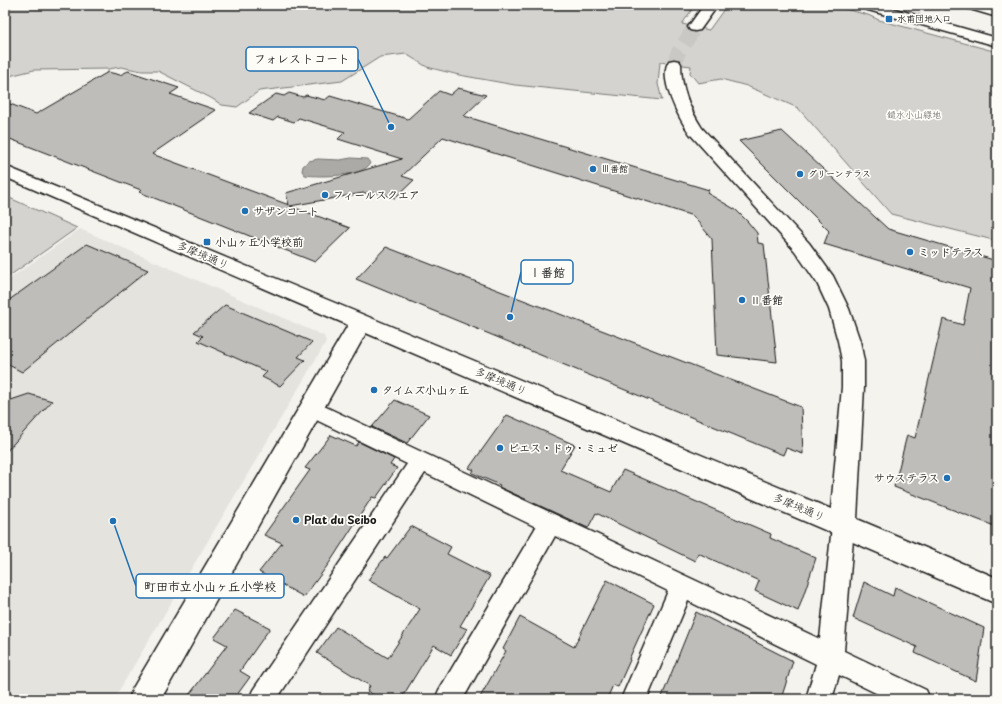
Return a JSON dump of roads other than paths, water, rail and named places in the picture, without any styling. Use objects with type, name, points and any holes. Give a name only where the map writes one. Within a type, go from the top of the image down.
[{"type":"street","points":[[695,27],[712,5]]},
{"type":"street","points":[[866,5],[997,41]]},
{"type":"street","points":[[967,5],[997,13]]},
{"type":"street","points":[[674,64],[674,84],[682,109],[696,131],[802,247],[826,281],[839,309],[849,341],[853,361],[853,387],[843,526],[831,658],[820,699]]},
{"type":"street","name":"多摩境通り","points":[[5,171],[997,591]]},
{"type":"street","points":[[144,699],[361,322]]},
{"type":"street","points":[[311,408],[917,699]]},
{"type":"street","points":[[262,699],[421,461]]},
{"type":"street","points":[[448,699],[550,523]]},
{"type":"street","points":[[634,699],[682,586]]},
{"type":"tunnel","points":[[674,64],[678,53],[695,27]]},
{"type":"place","name":"水甫団地入口","points":[[889,19]]},
{"type":"place","name":"フォレストコート","points":[[391,127]]},
{"type":"place","name":"Ⅲ番館","points":[[593,169]]},
{"type":"place","name":"グリーンテラス","points":[[800,174]]},
{"type":"place","name":"フィールスクエア","points":[[325,195]]},
{"type":"place","name":"サザンコート","points":[[245,211]]},
{"type":"place","name":"小山ヶ丘小学校前","points":[[207,242]]},
{"type":"place","name":"ミッドテラス","points":[[910,252]]},
{"type":"place","name":"Ⅱ番館","points":[[742,300]]},
{"type":"place","name":"Ⅰ番館","points":[[510,317]]},
{"type":"place","name":"タイムズ小山ヶ丘","points":[[374,390]]},
{"type":"place","name":"ピエス・ドゥ・ミュゼ","points":[[500,448]]},
{"type":"place","name":"サウステラス","points":[[947,478]]},
{"type":"place","name":"Plat du Seibo","points":[[296,520]]},
{"type":"place","name":"町田市立小山ヶ丘小学校","points":[[113,521]]},
{"type":"park label","name":"鑓水小山緑地","points":[[914,115]]}]
